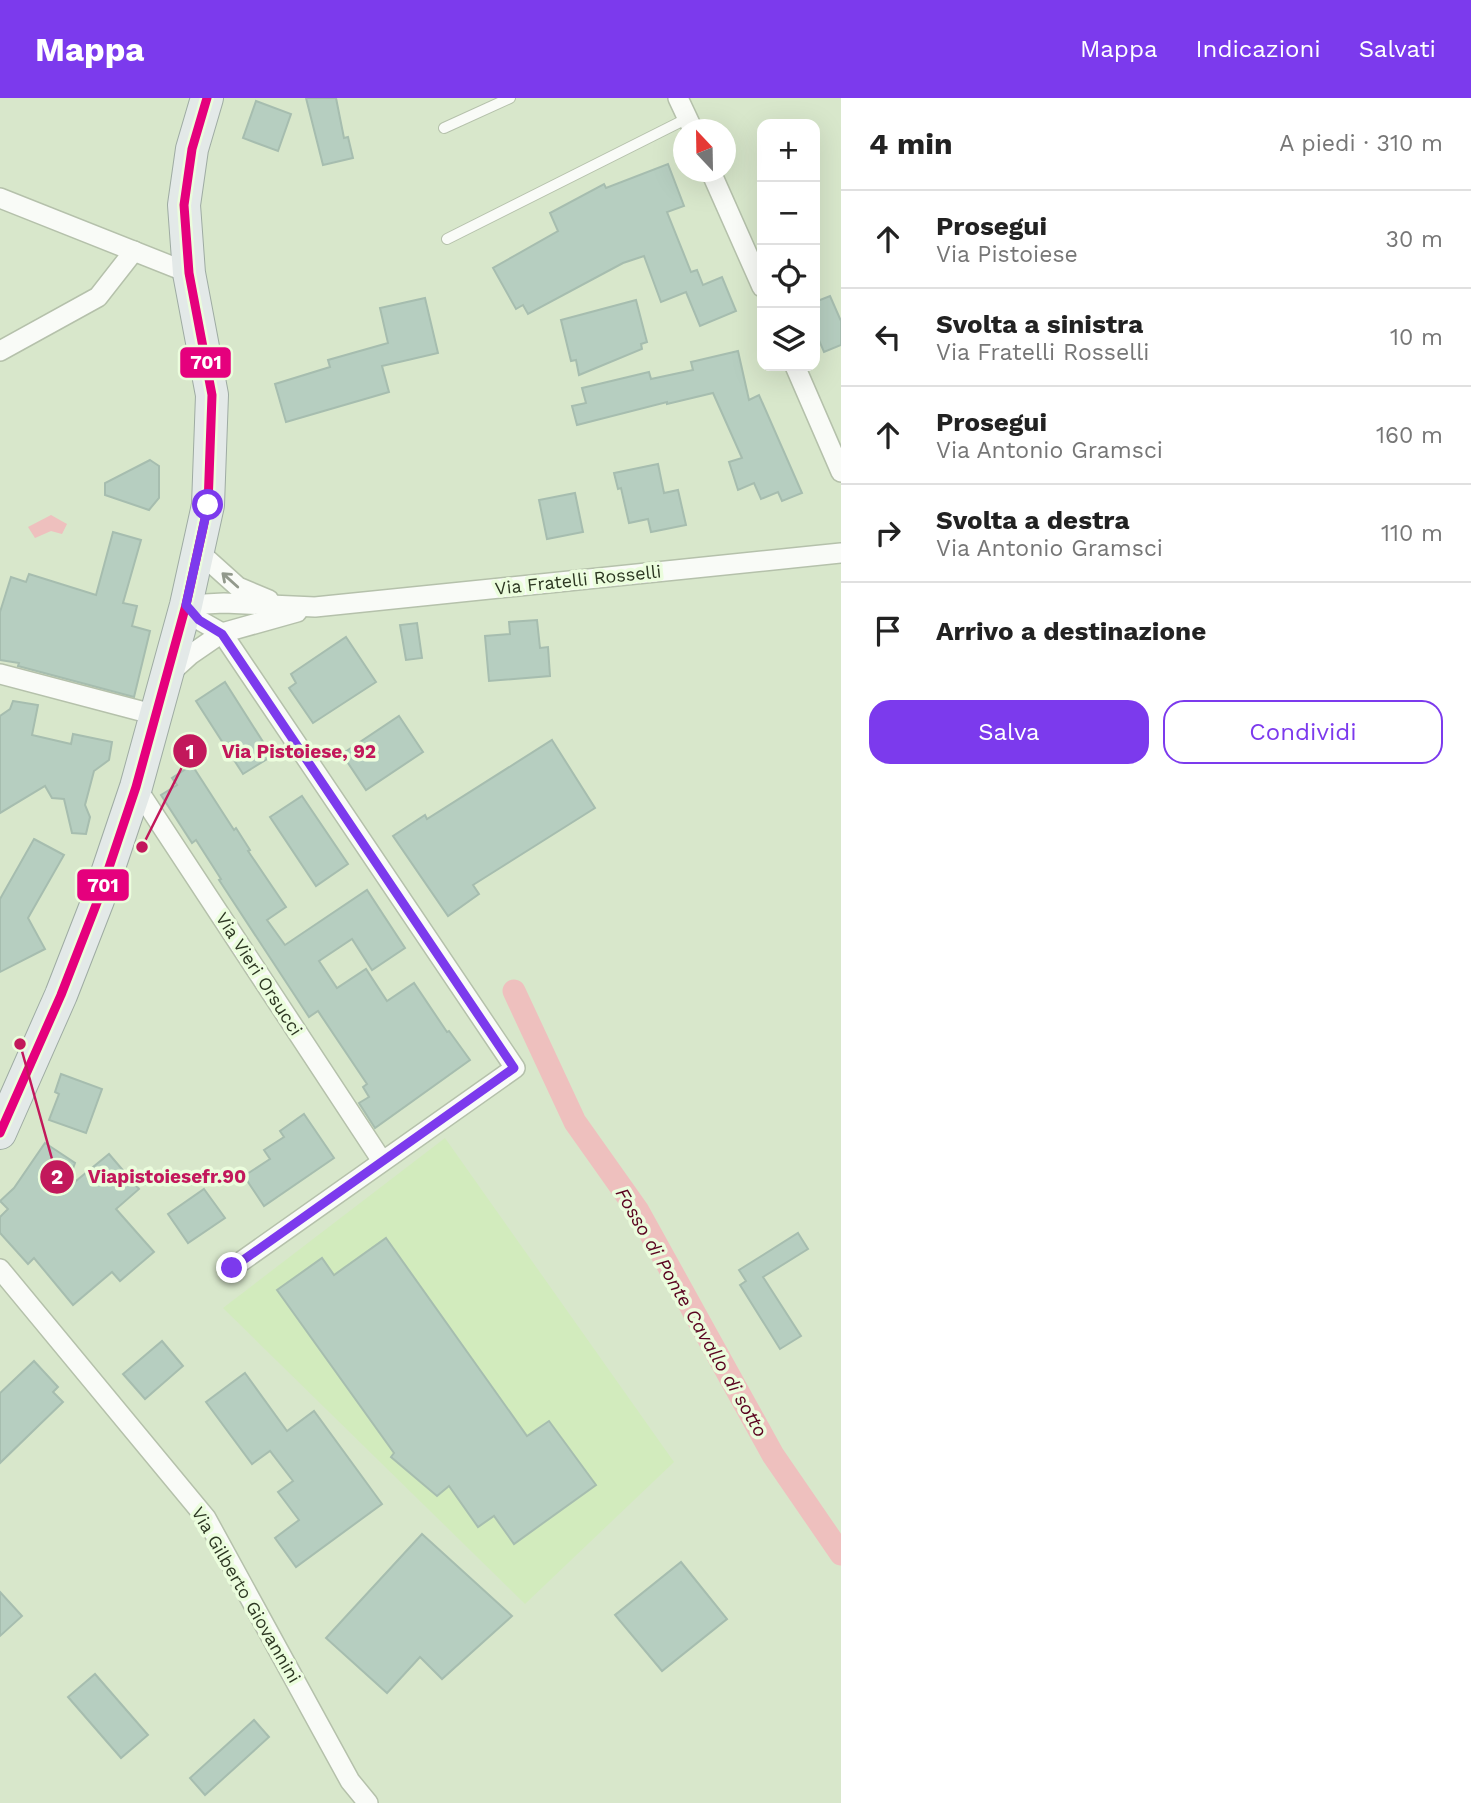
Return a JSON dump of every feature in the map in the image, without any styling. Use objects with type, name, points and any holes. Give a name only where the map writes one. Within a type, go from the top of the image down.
[{"type":"main road","points":[[0,1133],[61,995],[98,900],[136,787],[186,605],[208,505],[212,395],[189,272],[184,205],[192,149],[207,98]]},
{"type":"street","points":[[678,98],[688,119]]},
{"type":"street","points":[[715,182],[757,276]]},
{"type":"street","points":[[0,198],[189,272]]},
{"type":"street","points":[[0,351],[99,297],[134,251]]},
{"type":"street","points":[[798,371],[841,472]]},
{"type":"street","name":"Via Fratelli Rosselli","points":[[198,551],[238,587],[269,600],[315,607]]},
{"type":"street","name":"Via Fratelli Rosselli","points":[[186,605],[224,603],[315,607],[841,553]]},
{"type":"street","points":[[186,605],[199,620],[222,634],[514,1068],[232,1268]]},
{"type":"street","name":"Via Fratelli Rosselli","points":[[167,677],[190,654],[222,634],[315,607]]},
{"type":"street","points":[[0,674],[156,715]]},
{"type":"street","name":"Via Vieri Orsucci","points":[[136,787],[382,1161]]},
{"type":"street","name":"Via Gilberto Giovannini","points":[[0,1269],[206,1518],[350,1781],[368,1803]]},
{"type":"lane","points":[[444,128],[510,98]]},
{"type":"lane","points":[[447,239],[673,132]]},
{"type":"shaded area","points":[[51,515],[67,524],[62,534],[51,531],[35,538],[28,527]]},
{"type":"shaded area","points":[[445,1138],[674,1462],[525,1604],[223,1308]]},
{"type":"building","points":[[306,98],[336,98],[344,138],[348,137],[353,158],[323,165]]},
{"type":"building","points":[[256,101],[291,114],[278,151],[243,138]]},
{"type":"building","points":[[668,164],[684,206],[667,212],[691,272],[697,270],[703,285],[722,277],[736,311],[700,326],[686,292],[661,302],[644,256],[623,263],[528,314],[523,305],[516,309],[493,268],[558,231],[550,213],[604,184],[606,188]]},
{"type":"building","points":[[830,296],[841,321],[841,345],[824,352],[820,343],[820,300]]},
{"type":"building","points":[[425,298],[438,353],[382,366],[389,392],[286,422],[275,384],[330,367],[328,360],[388,343],[380,308]]},
{"type":"building","points":[[636,300],[647,342],[641,344],[642,349],[579,375],[576,360],[571,361],[561,320]]},
{"type":"building","points":[[738,351],[749,400],[759,395],[802,493],[782,501],[778,492],[761,499],[754,483],[738,490],[729,462],[742,458],[713,393],[577,425],[572,406],[586,403],[582,388],[649,372],[651,379],[693,370],[691,362]]},
{"type":"building","points":[[150,460],[159,466],[159,498],[149,510],[105,495],[105,483]]},
{"type":"building","points":[[658,464],[664,493],[678,490],[686,525],[651,532],[648,519],[629,523],[621,488],[618,489],[614,473]]},
{"type":"building","points":[[575,493],[583,532],[547,539],[539,500]]},
{"type":"building","points":[[113,532],[141,540],[123,603],[137,606],[132,626],[150,631],[134,697],[18,666],[19,663],[0,660],[0,612],[11,577],[26,582],[29,574],[96,595]]},
{"type":"building","points":[[537,620],[540,648],[548,647],[550,676],[489,681],[485,636],[510,634],[509,622]]},
{"type":"building","points":[[417,623],[422,658],[406,660],[400,625]]},
{"type":"building","points":[[346,637],[376,682],[313,723],[289,688],[296,683],[291,674]]},
{"type":"building","points":[[225,682],[272,756],[243,774],[196,701]]},
{"type":"building","points":[[13,701],[38,705],[32,735],[71,744],[73,734],[112,742],[109,760],[94,771],[85,805],[90,817],[86,834],[72,833],[64,799],[52,798],[45,786],[0,813],[0,716],[10,709]]},
{"type":"building","points":[[399,716],[423,752],[366,790],[342,754]]},
{"type":"building","points":[[552,740],[595,808],[473,885],[479,894],[448,916],[393,836],[425,815],[427,819]]},
{"type":"building","points":[[192,765],[286,907],[267,920],[285,945],[367,890],[405,948],[372,970],[352,939],[319,961],[337,988],[366,969],[387,1001],[414,983],[447,1032],[449,1031],[470,1060],[375,1128],[359,1103],[369,1097],[363,1087],[367,1084],[318,1011],[309,1017],[219,880],[221,879],[196,840],[192,843],[161,795],[177,785],[172,778]]},
{"type":"building","points":[[302,796],[348,864],[316,886],[270,817]]},
{"type":"building","points":[[34,839],[64,855],[28,918],[45,949],[0,972],[0,899]]},
{"type":"building","points":[[61,1074],[102,1089],[86,1133],[49,1120],[59,1094],[55,1092]]},
{"type":"building","points":[[304,1114],[334,1158],[264,1206],[244,1176],[270,1159],[264,1150],[284,1137],[280,1131]]},
{"type":"building","points":[[45,1143],[75,1163],[65,1190],[109,1154],[139,1189],[116,1209],[154,1252],[120,1281],[112,1272],[73,1305],[34,1258],[28,1264],[0,1233],[0,1217],[8,1209],[0,1201],[14,1188]]},
{"type":"building","points":[[204,1189],[225,1218],[188,1243],[168,1214]]},
{"type":"building","points":[[798,1233],[808,1249],[763,1277],[801,1336],[780,1349],[740,1285],[746,1281],[739,1270]]},
{"type":"building","points":[[386,1238],[527,1436],[549,1421],[596,1485],[514,1544],[494,1516],[478,1527],[449,1486],[437,1496],[391,1457],[394,1453],[277,1290],[322,1258],[334,1275]]},
{"type":"building","points":[[162,1341],[183,1366],[145,1399],[123,1374]]},
{"type":"building","points":[[34,1361],[58,1387],[53,1392],[63,1402],[0,1463],[0,1393]]},
{"type":"building","points":[[245,1373],[287,1431],[314,1411],[382,1504],[296,1567],[275,1538],[299,1520],[278,1492],[293,1481],[270,1451],[252,1464],[206,1402]]},
{"type":"building","points":[[422,1534],[512,1616],[442,1679],[420,1657],[387,1693],[326,1638]]},
{"type":"building","points":[[681,1562],[727,1619],[662,1671],[615,1615]]},
{"type":"building","points":[[0,1592],[22,1616],[0,1636]]},
{"type":"building","points":[[95,1674],[148,1735],[121,1758],[68,1697]]},
{"type":"building","points":[[254,1720],[269,1737],[205,1795],[190,1778]]},
{"type":"waterway","name":"Fosso di Ponte Cavallo di sotto","points":[[514,991],[575,1122],[638,1211],[773,1455],[841,1554]]},
{"type":"transit line","name":"701","points":[[0,1133],[61,995],[98,900],[136,787],[186,605],[208,505],[212,395],[189,273],[184,205],[192,149],[207,98]]},
{"type":"place","name":"Via Pistoiese, 92","points":[[142,847]]},
{"type":"place","name":"Viapistoiesefr.90","points":[[20,1044]]},
{"type":"route","points":[[208,505],[186,605],[199,620],[222,634],[514,1068],[232,1268]]}]
